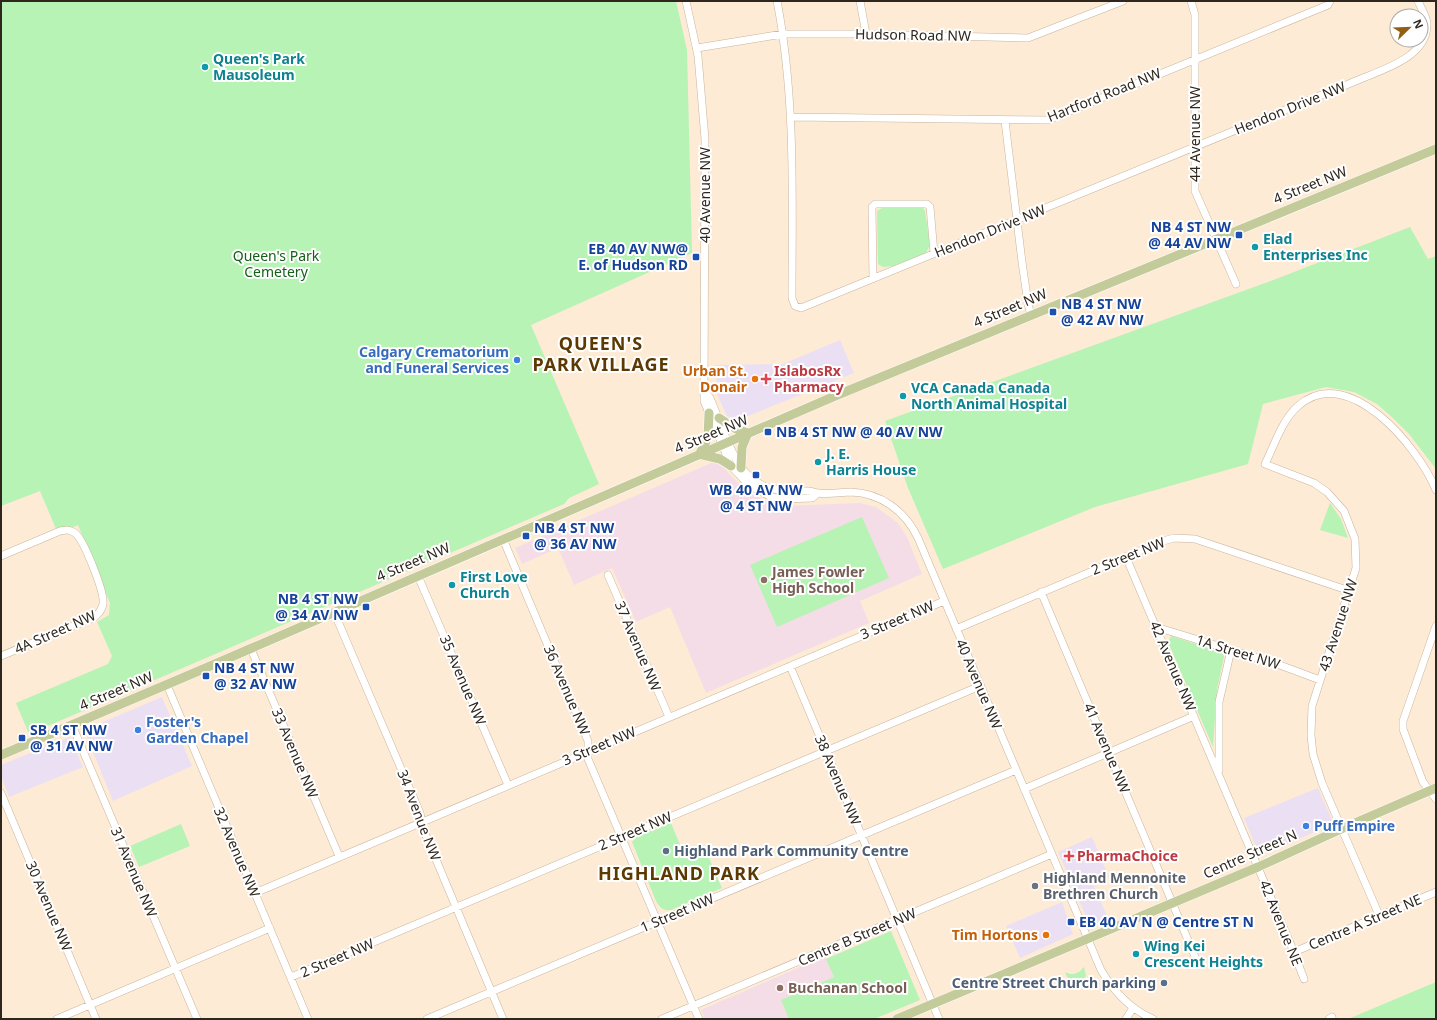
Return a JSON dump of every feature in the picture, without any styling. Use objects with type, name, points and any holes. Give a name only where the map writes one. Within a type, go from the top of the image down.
[{"type":"main road","name":"4 Street NW","points":[[1,755],[251,649],[503,538],[748,433],[1031,315],[1436,150]]},
{"type":"main road","points":[[709,413],[708,438],[699,454],[720,459],[731,466]]},
{"type":"main road","points":[[719,418],[736,429],[748,433],[742,447],[741,468]]},
{"type":"main road","name":"Centre Street N","points":[[898,1019],[1258,867],[1433,789]]},
{"type":"street","name":"40 Avenue NW","points":[[686,1],[697,48],[705,140],[704,402],[709,413],[725,443],[741,468],[758,482],[773,490],[788,492],[811,491],[818,493],[864,493],[884,501],[898,510],[914,530],[1087,939],[1107,981],[1133,1008],[1153,1019]]},
{"type":"street","name":"Hendon Drive NW","points":[[777,1],[783,34],[791,117],[792,298],[794,306],[801,308],[1409,57],[1417,50],[1425,36],[1427,23],[1418,1]]},
{"type":"street","points":[[860,1],[866,34]]},
{"type":"street","name":"Hudson Road NW","points":[[697,48],[783,34],[866,34],[1028,38],[1110,4],[1124,1]]},
{"type":"street","name":"44 Avenue NW","points":[[1191,1],[1195,15],[1195,191],[1236,284]]},
{"type":"street","name":"Hartford Road NW","points":[[791,117],[1005,121],[1048,120],[1328,5],[1330,1]]},
{"type":"street","points":[[1005,121],[1028,304],[1031,315]]},
{"type":"street","points":[[873,278],[872,207],[875,204],[927,204],[930,207],[934,253]]},
{"type":"street","name":"40 Avenue NW","points":[[705,392],[710,398],[719,418],[731,466],[749,485],[771,497],[784,499],[812,498],[818,493]]},
{"type":"street","name":"43 Avenue NW","points":[[1379,915],[1343,828],[1322,783],[1313,754],[1311,735],[1312,711],[1320,680],[1350,591],[1356,568],[1357,546],[1344,511],[1327,492],[1314,483],[1264,464],[1288,416],[1296,407],[1312,397],[1323,394],[1336,394],[1360,403],[1392,427],[1417,454],[1436,490]]},
{"type":"street","name":"4A Street NW","points":[[1,556],[60,531],[66,530],[74,532],[82,543],[102,592],[104,603],[102,611],[95,617],[1,656]]},
{"type":"street","name":"36 Avenue NW","points":[[503,538],[588,741],[588,759],[699,1019]]},
{"type":"street","name":"2 Street NW","points":[[956,629],[1163,541],[1174,538],[1195,539],[1350,591]]},
{"type":"street","name":"42 Avenue NW","points":[[1126,557],[1258,867]]},
{"type":"street","name":"37 Avenue NW","points":[[608,575],[669,717]]},
{"type":"street","name":"35 Avenue NW","points":[[418,576],[508,785]]},
{"type":"street","name":"41 Avenue NW","points":[[1041,592],[1196,959]]},
{"type":"street","name":"3 Street NW","points":[[254,893],[944,601]]},
{"type":"street","name":"34 Avenue NW","points":[[334,612],[420,814],[424,831],[503,1019]]},
{"type":"street","name":"1A Street NW","points":[[1156,626],[1320,680]]},
{"type":"street","points":[[1436,626],[1403,721],[1403,729],[1423,782],[1433,789],[1436,799]]},
{"type":"street","name":"33 Avenue NW","points":[[251,649],[339,856]]},
{"type":"street","name":"42 Avenue NW","points":[[1219,776],[1219,702],[1231,650]]},
{"type":"street","name":"38 Avenue NW","points":[[790,666],[939,1019]]},
{"type":"street","name":"32 Avenue NW","points":[[167,685],[308,1019]]},
{"type":"street","name":"2 Street NW","points":[[291,977],[980,686]]},
{"type":"street","points":[[1024,789],[1194,716]]},
{"type":"street","name":"31 Avenue NW","points":[[72,725],[196,1019]]},
{"type":"street","name":"1 Street NW","points":[[427,1019],[1016,770]]},
{"type":"street","name":"30 Avenue NW","points":[[1,793],[96,1019]]},
{"type":"street","name":"Centre B Street NW","points":[[662,1019],[1052,854]]},
{"type":"street","name":"42 Avenue NE","points":[[1258,867],[1294,952],[1304,980]]},
{"type":"street","name":"Centre A Street NE","points":[[1294,952],[1436,892]]},
{"type":"street","points":[[57,1019],[270,928]]},
{"type":"street","points":[[1126,1019],[1133,1008]]},
{"type":"shaded area","points":[[840,340],[854,373],[738,420],[727,416],[717,394],[716,365],[783,364]]},
{"type":"shaded area","name":"James Fowler High School","points":[[711,463],[719,464],[750,493],[773,504],[782,506],[860,503],[876,507],[898,523],[907,537],[922,574],[860,601],[869,623],[706,693],[670,607],[636,622],[612,568],[574,585],[558,548],[522,564],[515,548]]},
{"type":"shaded area","points":[[162,697],[192,766],[113,801],[84,730]]},
{"type":"shaded area","points":[[70,737],[83,767],[9,797],[1,776],[1,765]]},
{"type":"shaded area","points":[[1318,788],[1332,820],[1331,825],[1261,855],[1259,854],[1244,818]]},
{"type":"shaded area","points":[[1092,837],[1109,877],[1093,884],[1108,918],[1090,926],[1058,852]]},
{"type":"shaded area","points":[[1062,902],[1073,934],[1020,958],[1006,926]]},
{"type":"shaded area","name":"Buchanan School","points":[[825,956],[834,977],[781,1000],[789,1019],[705,1019],[701,1010]]},
{"type":"green space","name":"Queen's Park Cemetery","points":[[1,1],[676,1],[687,50],[692,253],[531,325],[599,484],[569,498],[564,504],[29,734],[16,703],[108,664],[112,656],[97,622],[109,615],[110,603],[78,525],[71,528],[56,529],[40,491],[1,506]]},
{"type":"green space","points":[[882,208],[923,208],[925,211],[930,245],[926,253],[893,266],[883,267],[878,264],[877,211]]},
{"type":"green space","points":[[1410,227],[1428,259],[1436,256],[1436,469],[1409,434],[1377,404],[1354,392],[1326,387],[1263,404],[1248,464],[1095,507],[943,569],[908,488],[885,421],[1276,279]]},
{"type":"green space","points":[[1330,503],[1341,519],[1348,538],[1320,530]]},
{"type":"green space","points":[[862,517],[889,578],[777,627],[750,565]]},
{"type":"green space","points":[[1171,636],[1223,653],[1224,657],[1217,689],[1213,747],[1168,642]]},
{"type":"green space","points":[[671,823],[686,859],[706,851],[722,888],[671,910],[666,910],[659,906],[656,901],[632,842],[636,837]]},
{"type":"green space","points":[[181,824],[190,846],[139,867],[130,846]]},
{"type":"green space","points":[[891,931],[920,1000],[874,1019],[789,1019],[781,1000],[834,977],[826,959]]},
{"type":"green space","points":[[1084,967],[1086,976],[1080,981],[1074,982],[1066,976],[1065,972],[1075,974]]},
{"type":"green space","points":[[1436,982],[1436,1019],[1348,1019]]},
{"type":"place","name":"Queen's Park Mausoleum","points":[[205,67]]},
{"type":"place","name":"NB 4 ST NW @ 44 AV NW","points":[[1239,235]]},
{"type":"place","name":"Elad Enterprises Inc","points":[[1255,247]]},
{"type":"place","name":"EB 40 AV NW@ E. of Hudson RD","points":[[696,257]]},
{"type":"place","name":"NB 4 ST NW @ 42 AV NW","points":[[1053,312]]},
{"type":"place","name":"Calgary Crematorium and Funeral Services","points":[[517,360]]},
{"type":"place","name":"Urban St. Donair","points":[[755,379]]},
{"type":"place","name":"IslabosRx Pharmacy","points":[[766,379]]},
{"type":"place","name":"VCA Canada Canada North Animal Hospital","points":[[903,396]]},
{"type":"place","name":"NB 4 ST NW @ 40 AV NW","points":[[768,432]]},
{"type":"place","name":"J. E. Harris House","points":[[818,462]]},
{"type":"place","name":"WB 40 AV NW @ 4 ST NW","points":[[756,475]]},
{"type":"place","name":"NB 4 ST NW @ 36 AV NW","points":[[526,536]]},
{"type":"place","name":"James Fowler High School","points":[[764,580]]},
{"type":"place","name":"First Love Church","points":[[452,585]]},
{"type":"place","name":"NB 4 ST NW @ 34 AV NW","points":[[366,607]]},
{"type":"place","name":"NB 4 ST NW @ 32 AV NW","points":[[206,676]]},
{"type":"place","name":"Foster's Garden Chapel","points":[[138,730]]},
{"type":"place","name":"SB 4 ST NW @ 31 AV NW","points":[[22,738]]},
{"type":"place","name":"Puff Empire","points":[[1306,826]]},
{"type":"place","name":"Highland Park Community Centre","points":[[666,851]]},
{"type":"place","name":"PharmaChoice","points":[[1069,856]]},
{"type":"place","name":"Highland Mennonite Brethren Church","points":[[1035,886]]},
{"type":"place","name":"EB 40 AV N @ Centre ST N","points":[[1071,922]]},
{"type":"place","name":"Tim Hortons","points":[[1046,935]]},
{"type":"place","name":"Wing Kei Crescent Heights","points":[[1136,954]]},
{"type":"place","name":"Centre Street Church parking","points":[[1164,983]]},
{"type":"place","name":"Buchanan School","points":[[780,988]]},
{"type":"district","name":"QUEEN'S PARK VILLAGE","points":[[601,354]]},
{"type":"district","name":"HIGHLAND PARK","points":[[679,874]]}]
